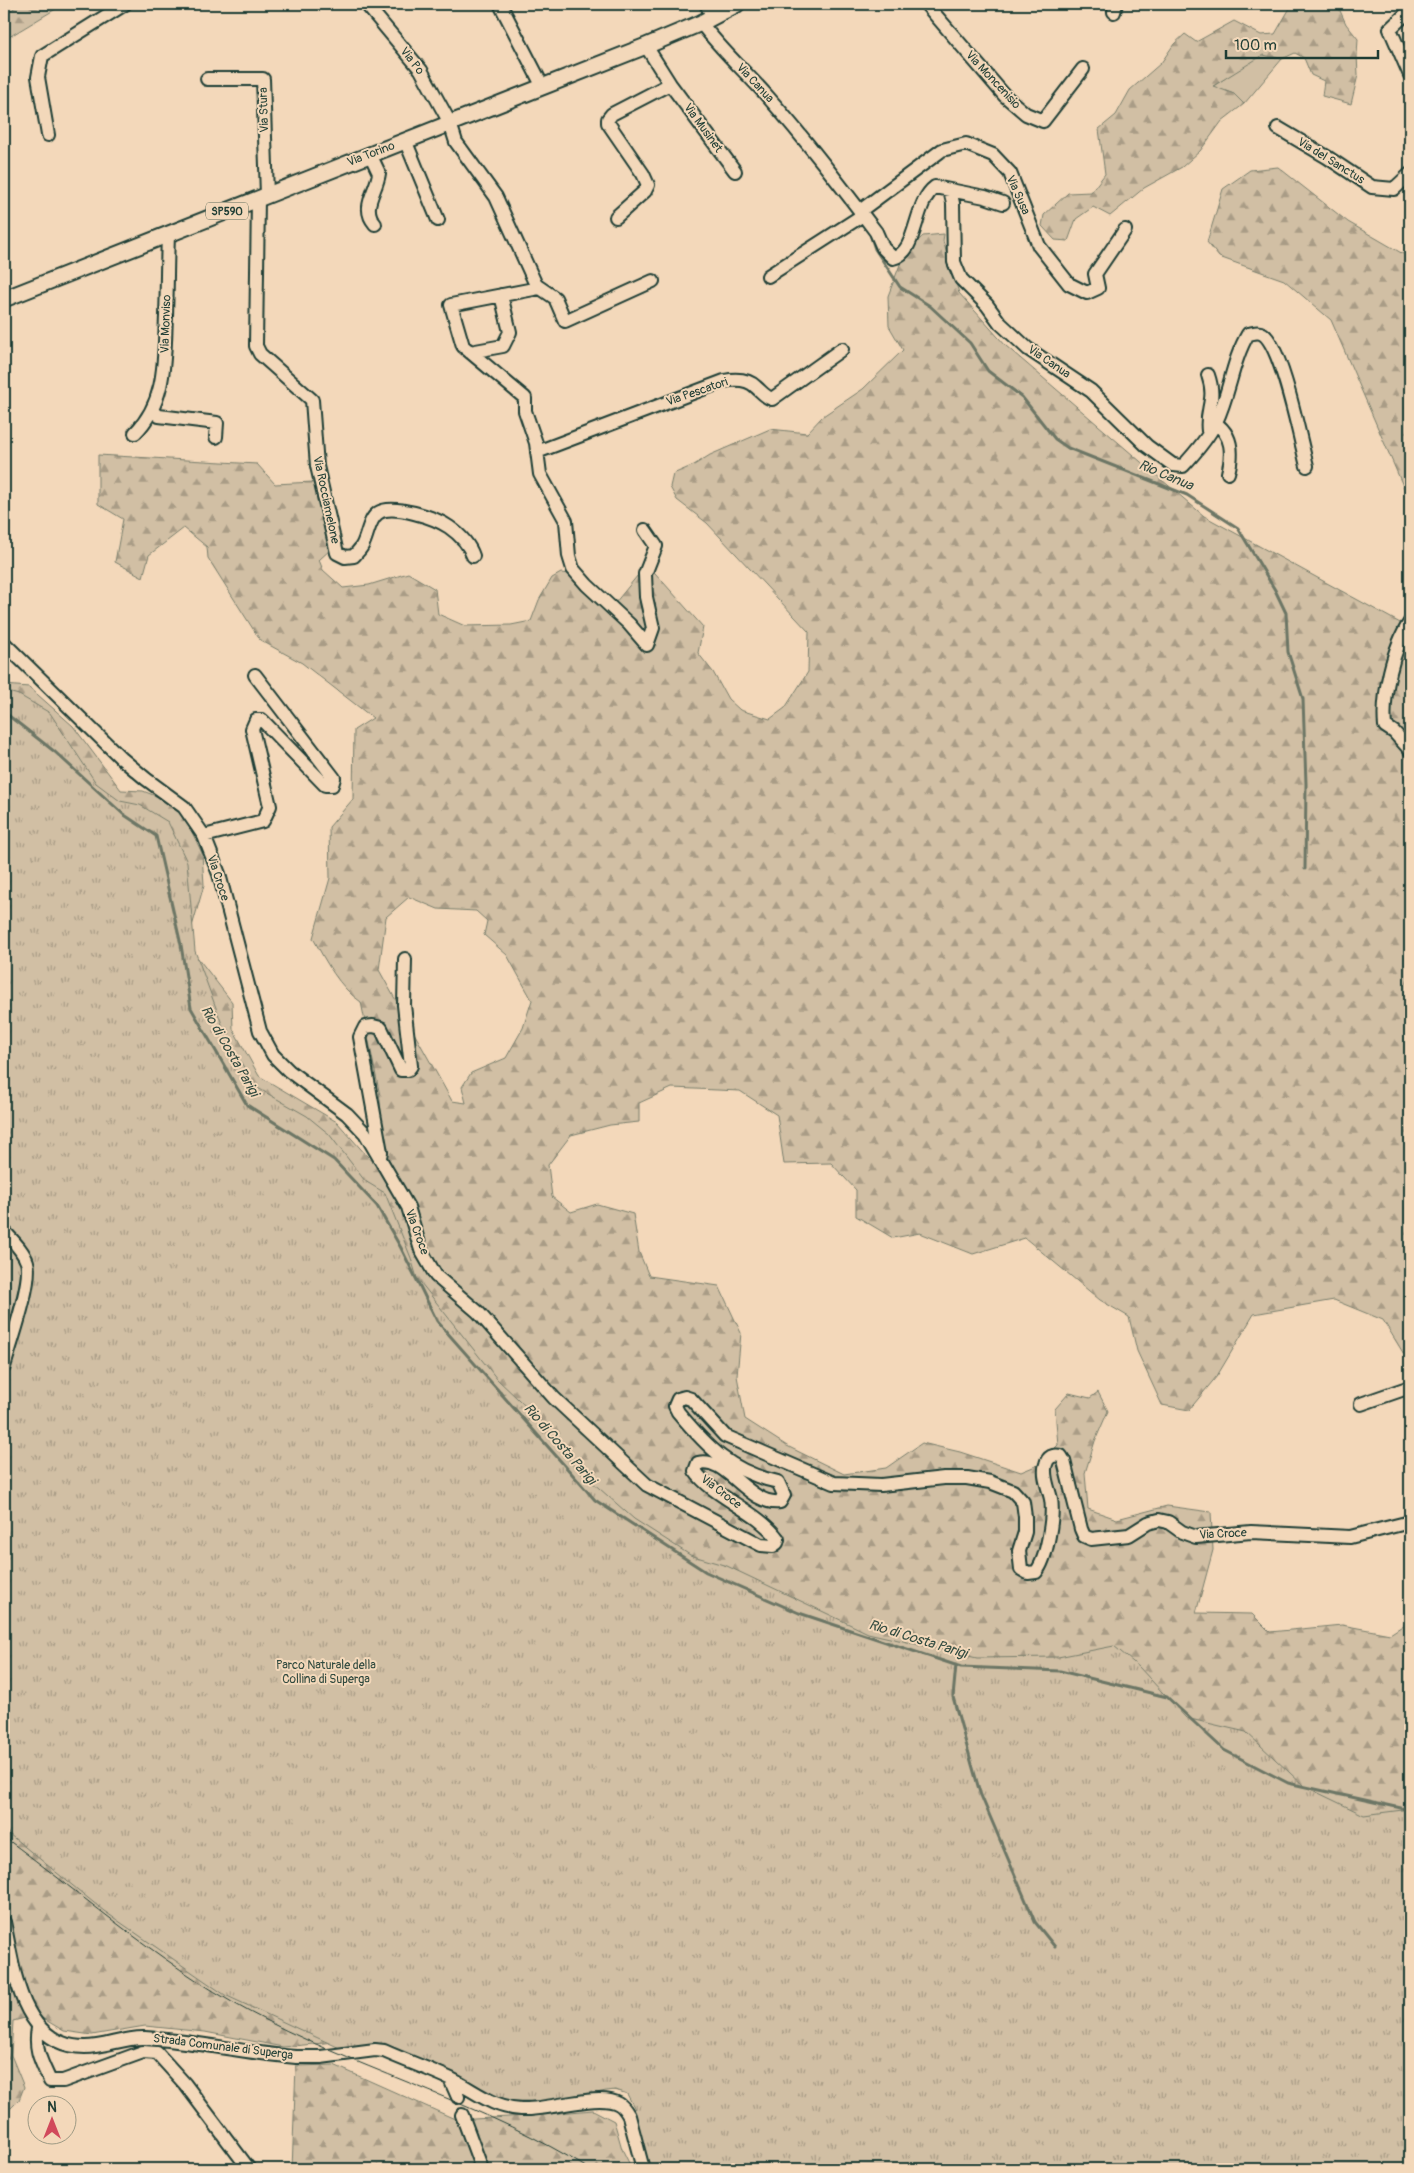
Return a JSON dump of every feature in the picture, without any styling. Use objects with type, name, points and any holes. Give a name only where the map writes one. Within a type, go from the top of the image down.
[{"type":"main road","name":"Via Torino","points":[[4,299],[646,46],[707,15],[737,4]]},
{"type":"street","points":[[48,135],[38,77],[42,56],[125,4]]},
{"type":"street","name":"Via Po","points":[[366,4],[421,70],[450,123]]},
{"type":"street","points":[[500,4],[543,87]]},
{"type":"street","name":"Via Moncenisio","points":[[926,4],[1005,96],[1026,114],[1043,121],[1084,69]]},
{"type":"street","points":[[1410,7],[1390,29],[1410,75]]},
{"type":"street","name":"Via Canua","points":[[707,15],[712,37],[759,86],[796,129],[862,213],[876,232],[887,253],[893,258],[898,257],[908,247],[922,202],[928,192],[935,187],[984,196],[1003,203]]},
{"type":"street","name":"Via Musinet","points":[[646,46],[670,84],[735,171]]},
{"type":"street","name":"Via Stura","points":[[208,79],[263,79],[262,197]]},
{"type":"street","points":[[616,218],[645,191],[648,185],[643,174],[608,123],[608,119],[612,114],[670,84]]},
{"type":"street","points":[[450,123],[456,142],[496,197],[513,239],[536,286],[555,298],[565,321],[653,280]]},
{"type":"street","name":"Via del Sanctus","points":[[1278,128],[1372,187],[1394,189],[1410,174]]},
{"type":"street","points":[[405,140],[438,220]]},
{"type":"street","name":"Via Susa","points":[[862,213],[942,150],[966,144],[993,155],[1010,173],[1039,246],[1069,284],[1087,293],[1098,288],[1095,274],[1125,230]]},
{"type":"street","points":[[370,154],[378,173],[369,203],[370,218],[375,224]]},
{"type":"street","name":"Via Canua","points":[[950,190],[953,203],[953,243],[956,270],[961,279],[987,305],[1000,323],[1028,349],[1090,391],[1147,446],[1173,465],[1183,466],[1212,428],[1227,393],[1239,350],[1248,334],[1256,332],[1263,334],[1275,348],[1288,388],[1307,466]]},
{"type":"street","name":"Via Rocciamelone","points":[[262,197],[256,346],[260,354],[312,400],[317,466],[337,553],[345,557],[354,556],[363,546],[373,519],[379,512],[393,509],[413,513],[448,527],[470,547],[474,556]]},
{"type":"street","points":[[768,276],[862,213]]},
{"type":"street","name":"Via Monviso","points":[[135,432],[152,411],[163,379],[168,235]]},
{"type":"street","points":[[539,288],[451,305],[463,346],[525,398],[525,411],[537,452],[540,474],[566,521],[569,556],[574,569],[586,584],[629,624],[647,645],[653,628],[646,597],[645,574],[656,546],[645,530]]},
{"type":"street","points":[[470,352],[503,346],[510,332],[501,295]]},
{"type":"street","name":"Via Pescatori","points":[[537,452],[724,381],[734,379],[754,384],[766,398],[772,399],[842,348]]},
{"type":"street","points":[[1208,375],[1212,387],[1212,399],[1207,424],[1226,433],[1230,440],[1228,473]]},
{"type":"street","points":[[152,411],[160,416],[217,423],[216,437]]},
{"type":"street","points":[[1410,622],[1392,666],[1384,709],[1385,726],[1394,732],[1410,750]]},
{"type":"street","name":"Via Croce","points":[[4,642],[121,758],[184,807],[204,836],[219,874],[260,1031],[273,1055],[289,1071],[347,1114],[366,1134],[408,1207],[420,1250],[436,1276],[478,1312],[554,1398],[647,1485],[761,1545],[772,1546],[777,1543],[778,1539],[772,1530],[733,1500],[702,1480],[695,1471],[698,1463],[706,1461],[714,1464],[756,1496],[775,1502],[780,1502],[784,1495],[778,1482],[756,1478],[705,1444],[675,1406],[678,1399],[685,1397],[691,1399],[725,1436],[834,1483],[881,1485],[944,1478],[967,1478],[990,1482],[1013,1491],[1023,1502],[1025,1525],[1019,1551],[1019,1564],[1021,1569],[1028,1573],[1036,1572],[1040,1567],[1048,1538],[1052,1519],[1052,1501],[1045,1474],[1046,1465],[1050,1457],[1055,1454],[1061,1456],[1064,1461],[1081,1529],[1084,1536],[1091,1538],[1129,1535],[1148,1523],[1158,1520],[1168,1522],[1182,1532],[1196,1536],[1251,1532],[1350,1537],[1410,1522]]},
{"type":"street","points":[[204,836],[263,821],[267,815],[270,806],[252,729],[256,720],[262,720],[325,785],[332,785],[334,778],[255,676]]},
{"type":"street","points":[[379,1159],[381,1152],[360,1037],[365,1027],[374,1026],[381,1028],[401,1070],[408,1070],[411,1066],[404,1006],[406,959]]},
{"type":"street","points":[[4,1231],[19,1247],[28,1263],[28,1281],[4,1367]]},
{"type":"street","points":[[1361,1404],[1410,1387]]},
{"type":"street","points":[[4,1922],[14,1973],[23,2002],[38,2028],[35,2043],[50,2081],[55,2082],[143,2052],[157,2053],[190,2090],[249,2169]]},
{"type":"street","name":"Strada Comunale di Superga","points":[[38,2028],[67,2043],[85,2047],[143,2038],[296,2057],[321,2057],[375,2050],[450,2079],[482,2098],[503,2107],[528,2109],[603,2100],[619,2104],[629,2116],[643,2169]]},
{"type":"street","points":[[450,2079],[458,2098]]},
{"type":"street","points":[[462,2115],[482,2169]]},
{"type":"green space","points":[[20,4],[64,4],[4,40],[4,15]]},
{"type":"green space","points":[[1290,4],[1337,4],[1346,24],[1358,39],[1358,75],[1351,104],[1322,96],[1324,81],[1311,75],[1304,58],[1295,53],[1282,59],[1263,55],[1213,86],[1234,94],[1244,104],[1222,121],[1200,151],[1182,167],[1144,188],[1110,216],[1093,207],[1076,219],[1068,241],[1055,240],[1042,226],[1044,215],[1068,193],[1091,192],[1105,174],[1099,129],[1116,115],[1130,90],[1161,63],[1174,44],[1185,34],[1196,42],[1234,21],[1261,35],[1275,34],[1290,8]]},
{"type":"green space","points":[[1262,54],[1282,59],[1244,104],[1234,94],[1212,87]]},
{"type":"green space","points":[[1278,167],[1348,222],[1410,258],[1410,502],[1331,320],[1284,280],[1219,257],[1207,242],[1223,189],[1250,170]]},
{"type":"green space","points":[[944,234],[943,241],[959,293],[1006,346],[1204,516],[1402,624],[1410,623],[1410,1364],[1383,1320],[1334,1300],[1254,1314],[1217,1376],[1189,1410],[1162,1405],[1137,1351],[1129,1317],[1100,1300],[1025,1238],[973,1254],[920,1233],[893,1238],[856,1216],[856,1190],[831,1163],[784,1164],[777,1115],[740,1091],[672,1088],[639,1103],[639,1122],[610,1125],[571,1135],[548,1165],[552,1197],[571,1212],[597,1204],[633,1214],[639,1252],[649,1276],[719,1286],[741,1333],[737,1376],[745,1419],[787,1446],[844,1474],[886,1468],[922,1443],[960,1452],[1021,1472],[1038,1465],[1058,1445],[1055,1409],[1069,1393],[1090,1398],[1098,1392],[1108,1411],[1095,1441],[1085,1473],[1088,1509],[1117,1519],[1167,1506],[1211,1512],[1213,1550],[1196,1613],[1252,1614],[1270,1632],[1342,1625],[1390,1634],[1410,1621],[1410,2169],[693,2169],[638,2095],[365,2039],[283,2047],[205,2032],[145,2026],[92,2035],[64,2031],[37,2015],[13,2021],[11,2055],[24,2087],[19,2100],[4,2115],[4,685],[29,687],[73,726],[121,790],[143,791],[179,805],[202,853],[204,885],[187,944],[232,1002],[233,1029],[259,1076],[337,1122],[375,1165],[386,1148],[380,1131],[379,1091],[361,1002],[346,989],[328,965],[313,938],[330,878],[329,827],[353,799],[354,730],[373,718],[302,663],[260,640],[208,558],[207,547],[184,528],[149,555],[143,577],[115,562],[123,519],[98,504],[98,455],[257,464],[275,484],[313,482],[334,517],[331,549],[319,560],[323,570],[343,588],[369,585],[408,573],[435,589],[438,614],[465,626],[511,625],[531,621],[539,600],[552,578],[561,573],[585,576],[615,603],[647,564],[703,627],[698,653],[713,672],[728,699],[740,710],[770,719],[785,708],[808,672],[809,632],[707,523],[677,500],[670,487],[673,474],[694,465],[710,455],[770,429],[807,433],[823,416],[863,389],[903,350],[889,326],[888,296],[904,254],[923,236]],"holes":[[[409,897],[438,909],[476,911],[487,921],[484,935],[507,955],[532,1000],[523,1028],[506,1058],[471,1073],[462,1087],[466,1103],[452,1101],[379,970],[386,917]]]},
{"type":"green space","name":"Parco Naturale della Collina di Superga","points":[[4,691],[19,695],[50,713],[96,783],[120,801],[140,805],[168,822],[187,862],[195,951],[229,1043],[256,1087],[307,1116],[329,1134],[365,1181],[385,1193],[417,1278],[497,1379],[540,1420],[574,1466],[634,1519],[690,1555],[727,1566],[868,1633],[977,1658],[1058,1657],[1114,1646],[1139,1667],[1186,1718],[1246,1732],[1304,1786],[1364,1815],[1410,1809],[1410,2169],[648,2169],[634,2107],[627,2094],[616,2090],[548,2101],[509,2101],[494,2096],[427,2063],[344,2050],[225,1995],[104,1911],[4,1830]]},
{"type":"green space","points":[[334,2065],[457,2120],[593,2110],[614,2121],[622,2149],[632,2169],[292,2169],[296,2066]]},
{"type":"waterway","name":"Rio Canua","points":[[870,234],[875,249],[900,287],[930,306],[970,343],[988,371],[1022,397],[1055,439],[1068,448],[1187,495],[1238,528],[1275,590],[1286,613],[1288,652],[1303,699],[1306,784],[1305,869]]},
{"type":"waterway","name":"Rio di Costa Parigi","points":[[4,712],[55,752],[123,814],[156,836],[181,945],[191,1008],[247,1105],[334,1160],[377,1206],[401,1248],[437,1321],[595,1500],[706,1572],[799,1613],[961,1667],[1060,1671],[1167,1697],[1224,1750],[1288,1783],[1410,1810]]},
{"type":"waterway","points":[[956,1665],[953,1697],[980,1793],[1035,1922],[1055,1947]]},
{"type":"tram line","points":[[4,1837],[132,1935],[232,2002],[307,2040],[471,2108],[551,2147],[589,2169]]}]
